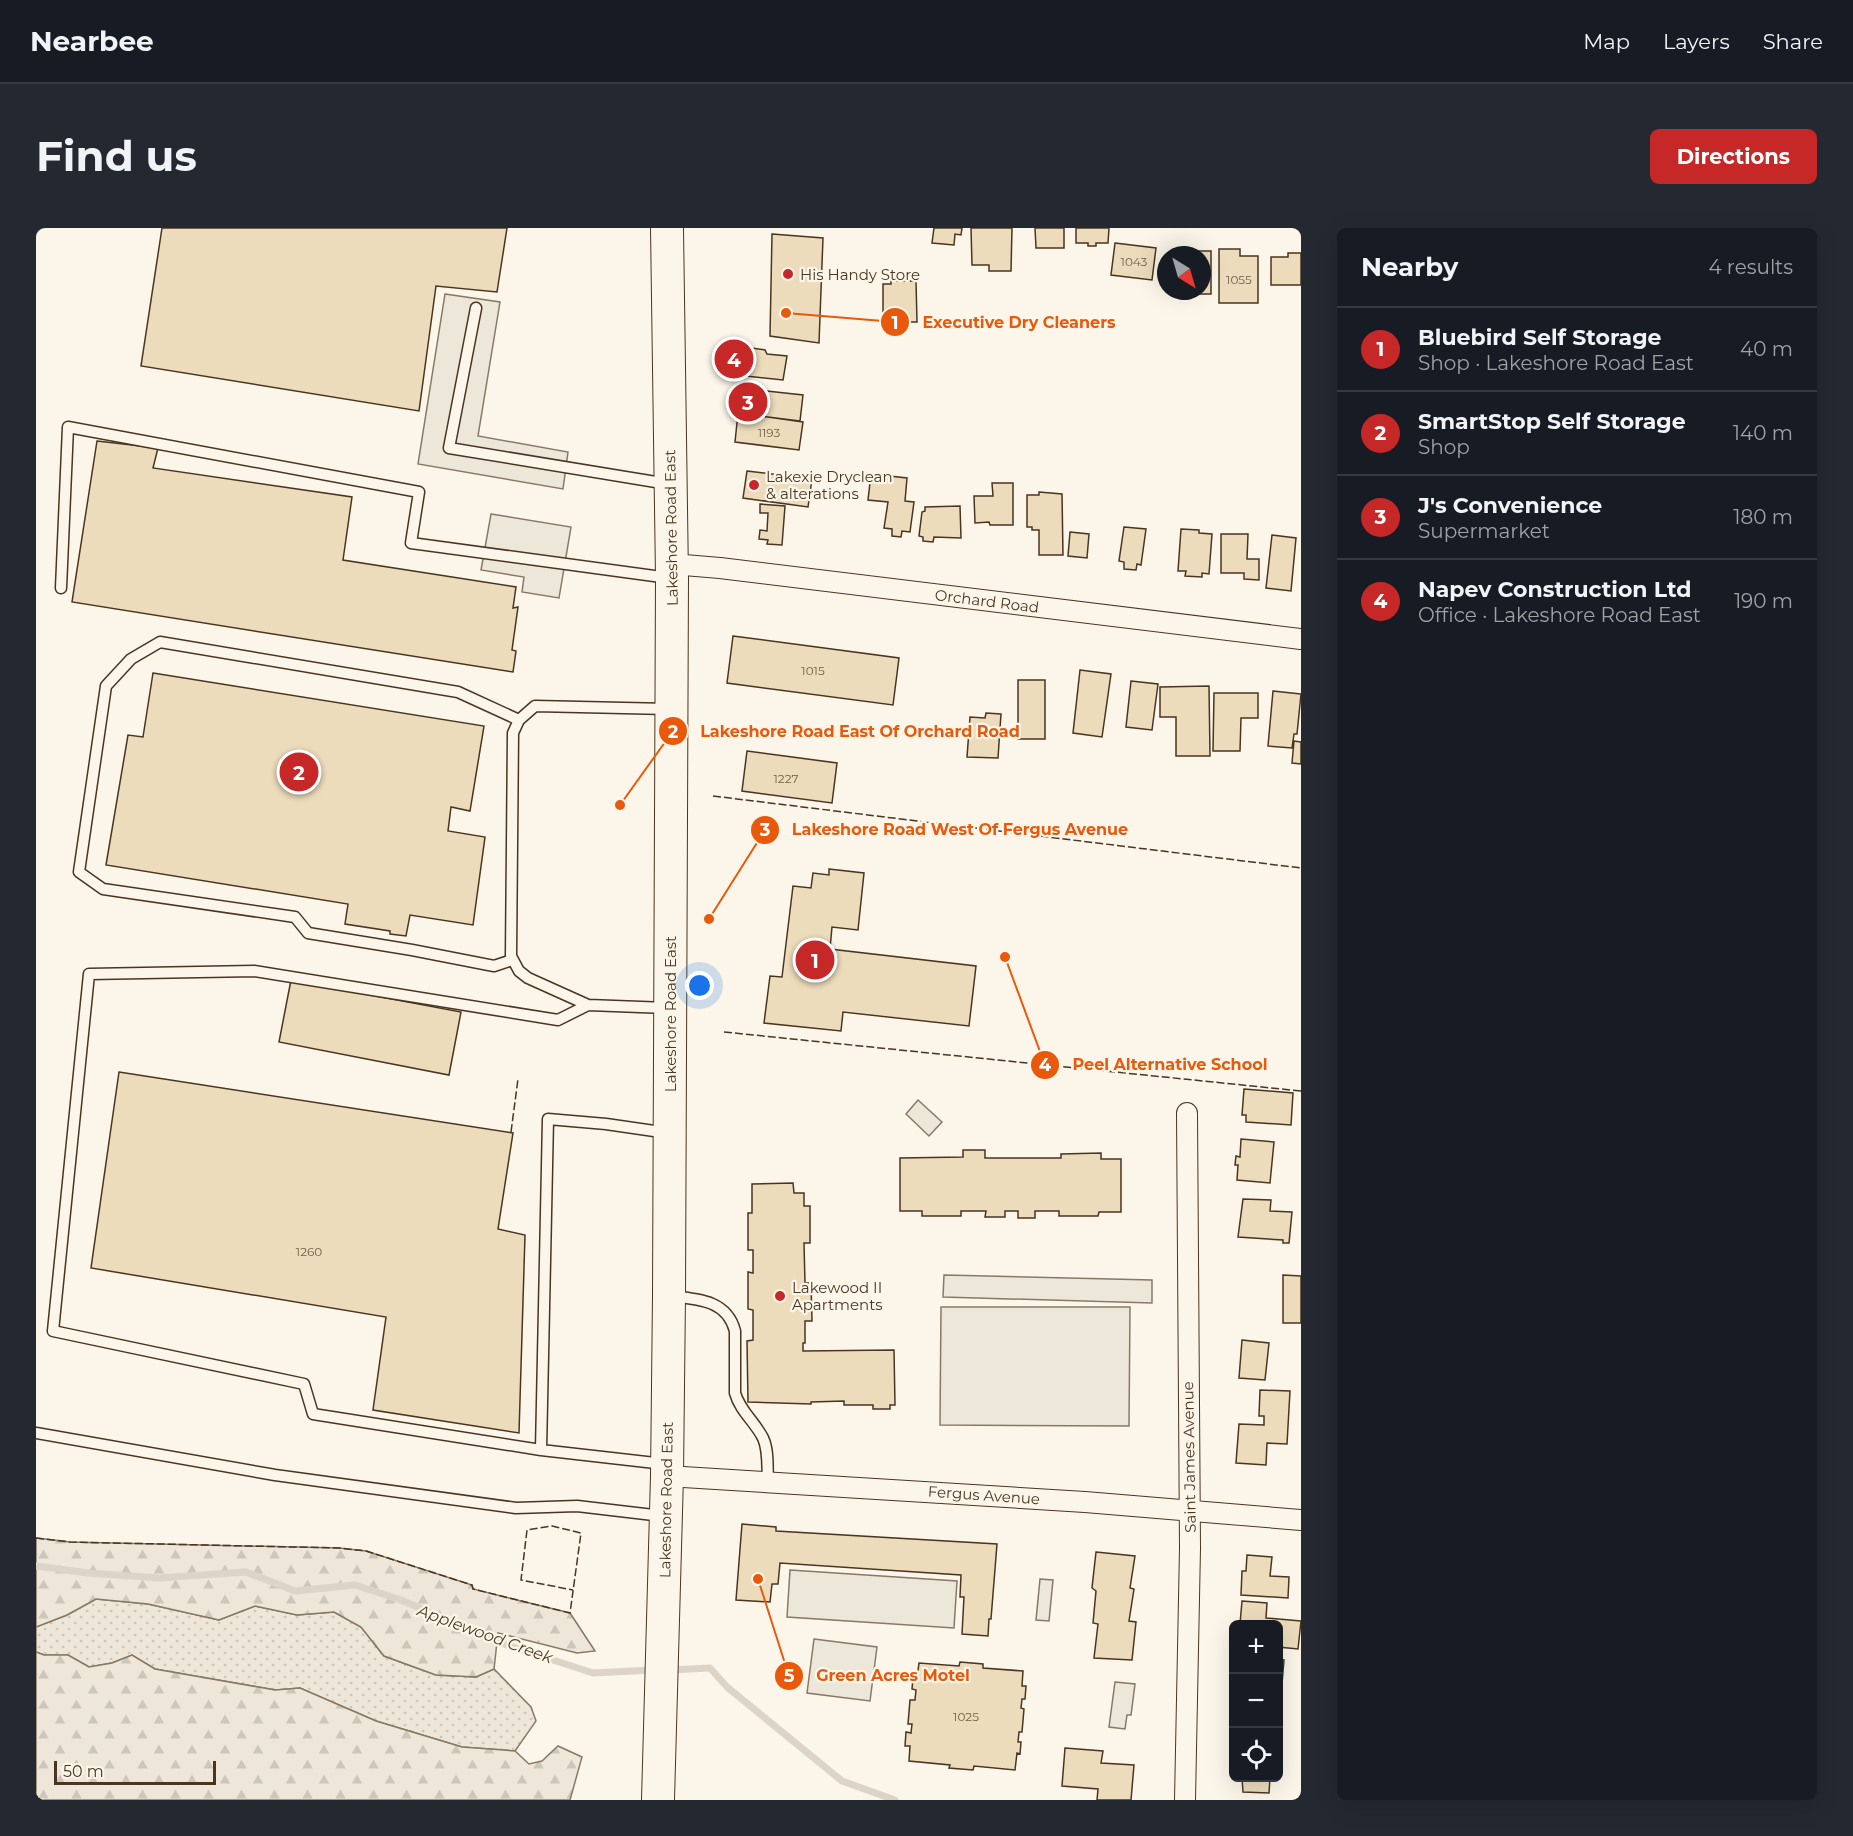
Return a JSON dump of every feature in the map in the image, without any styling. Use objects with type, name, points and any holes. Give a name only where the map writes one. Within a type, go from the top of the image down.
[{"type":"main road","name":"Lakeshore Road East","points":[[658,1800],[667,1470],[670,1133],[672,571],[667,228]]},
{"type":"street","name":"Orchard Road","points":[[672,571],[720,568],[1301,639]]},
{"type":"street","name":"Saint James Avenue","points":[[1185,1800],[1190,1548],[1187,1113]]},
{"type":"street","name":"Fergus Avenue","points":[[667,1470],[768,1482],[1085,1502],[1301,1520]]},
{"type":"lane","points":[[476,308],[448,448],[671,484]]},
{"type":"lane","points":[[61,588],[68,427],[419,492],[411,543],[672,571]]},
{"type":"lane","points":[[512,960],[494,966],[308,933],[295,917],[103,889],[79,872],[106,686],[130,659],[160,642],[458,692],[519,720]]},
{"type":"lane","points":[[670,1008],[588,1005],[528,978],[519,971],[512,960],[511,944],[513,733],[519,720],[535,705],[672,709]]},
{"type":"lane","points":[[588,1005],[558,1020],[254,971],[89,974],[53,1331],[304,1384],[313,1414],[667,1470]]},
{"type":"lane","points":[[541,1450],[548,1119],[670,1133]]},
{"type":"lane","points":[[669,1296],[702,1299],[713,1303],[722,1309],[733,1324],[735,1393],[738,1403],[764,1439],[767,1449],[768,1482]]},
{"type":"lane","points":[[36,1433],[275,1475],[516,1508],[589,1507],[666,1516]]},
{"type":"green space","points":[[36,1538],[70,1542],[339,1548],[366,1551],[472,1585],[473,1589],[570,1613],[595,1651],[577,1653],[498,1633],[494,1669],[476,1677],[436,1675],[384,1656],[361,1627],[334,1612],[297,1615],[255,1606],[219,1620],[148,1604],[96,1599],[67,1615],[36,1627]]},
{"type":"green space","points":[[96,1599],[148,1604],[219,1620],[255,1606],[297,1615],[334,1612],[361,1627],[384,1656],[436,1675],[476,1677],[494,1669],[531,1707],[536,1721],[515,1751],[462,1747],[376,1721],[300,1688],[276,1690],[155,1669],[132,1655],[112,1663],[89,1667],[68,1655],[44,1655],[36,1652],[36,1627],[67,1615]]},
{"type":"green space","points":[[36,1652],[44,1655],[68,1655],[89,1667],[112,1663],[132,1655],[155,1669],[275,1690],[300,1688],[376,1721],[462,1747],[515,1751],[529,1764],[542,1761],[558,1746],[582,1757],[570,1800],[36,1800]]},
{"type":"shaded area","points":[[445,294],[500,302],[478,436],[568,452],[563,489],[418,464]]},
{"type":"shaded area","points":[[491,514],[571,527],[559,598],[522,592],[524,577],[481,570]]},
{"type":"shaded area","points":[[918,1100],[942,1122],[929,1136],[906,1114]]},
{"type":"shaded area","points":[[944,1275],[1152,1280],[1152,1303],[943,1297]]},
{"type":"shaded area","points":[[941,1307],[1130,1307],[1129,1426],[940,1425]]},
{"type":"shaded area","points":[[790,1570],[957,1581],[954,1628],[787,1617]]},
{"type":"shaded area","points":[[1040,1579],[1053,1580],[1049,1621],[1036,1620]]},
{"type":"shaded area","points":[[814,1639],[877,1647],[870,1701],[807,1693]]},
{"type":"shaded area","points":[[1115,1682],[1135,1684],[1131,1715],[1127,1715],[1125,1729],[1109,1727]]},
{"type":"building","points":[[162,228],[507,228],[497,292],[436,286],[419,411],[141,366]]},
{"type":"building","points":[[934,228],[962,228],[961,235],[955,234],[954,245],[932,243]]},
{"type":"building","points":[[971,228],[1012,228],[1011,271],[989,271],[989,265],[972,265]]},
{"type":"building","points":[[1035,228],[1064,228],[1064,248],[1036,248]]},
{"type":"building","points":[[1076,228],[1109,228],[1108,243],[1088,246],[1088,243],[1076,243]]},
{"type":"building","points":[[772,234],[823,238],[819,343],[770,336]]},
{"type":"building","points":[[1115,243],[1156,248],[1152,280],[1111,275]]},
{"type":"building","points":[[1219,249],[1240,249],[1240,256],[1258,256],[1258,303],[1219,303]]},
{"type":"building","points":[[1288,253],[1301,253],[1301,285],[1271,285],[1271,257],[1288,257]]},
{"type":"building","points":[[891,281],[916,281],[917,322],[890,322],[890,319],[883,319],[883,284],[891,284]]},
{"type":"building","points":[[730,345],[765,350],[767,354],[787,356],[783,380],[728,374]]},
{"type":"building","points":[[738,388],[803,395],[800,421],[735,413]]},
{"type":"building","points":[[738,413],[803,422],[799,450],[735,442]]},
{"type":"building","points":[[97,441],[158,448],[153,468],[352,497],[343,560],[516,587],[513,608],[518,607],[512,650],[516,651],[513,672],[72,602]]},
{"type":"building","points":[[747,471],[812,479],[808,507],[743,498]]},
{"type":"building","points":[[871,474],[907,478],[905,501],[914,502],[910,532],[902,531],[901,537],[892,536],[892,529],[884,528],[888,502],[868,500]]},
{"type":"building","points":[[992,483],[1013,483],[1013,525],[975,523],[974,496],[993,496]]},
{"type":"building","points":[[1039,492],[1062,494],[1063,555],[1039,555],[1039,530],[1027,527],[1027,495],[1039,495]]},
{"type":"building","points":[[760,504],[785,506],[782,545],[767,544],[768,540],[759,539],[760,530],[767,531],[768,513],[760,513]]},
{"type":"building","points":[[960,506],[961,538],[934,537],[933,542],[923,541],[923,537],[919,536],[922,512],[925,511],[925,507]]},
{"type":"building","points":[[1124,527],[1146,529],[1141,565],[1137,564],[1136,570],[1124,569],[1124,562],[1119,561]]},
{"type":"building","points":[[1181,529],[1199,530],[1199,533],[1212,534],[1209,574],[1202,573],[1202,577],[1185,576],[1186,571],[1178,571]]},
{"type":"building","points":[[1070,532],[1089,534],[1087,558],[1068,556]]},
{"type":"building","points":[[1221,534],[1248,534],[1247,559],[1259,559],[1259,580],[1244,579],[1244,573],[1221,573]]},
{"type":"building","points":[[1272,535],[1296,538],[1291,591],[1266,588]]},
{"type":"building","points":[[733,636],[899,658],[893,705],[727,683]]},
{"type":"building","points":[[1080,670],[1111,674],[1102,737],[1073,733]]},
{"type":"building","points":[[153,673],[484,726],[470,811],[451,807],[448,831],[485,837],[473,925],[410,915],[406,936],[390,934],[390,931],[345,924],[348,904],[106,865],[128,735],[143,737]]},
{"type":"building","points":[[1018,680],[1045,680],[1045,739],[1018,739]]},
{"type":"building","points":[[1131,681],[1158,684],[1152,730],[1126,727]]},
{"type":"building","points":[[1209,686],[1210,756],[1176,756],[1176,717],[1160,717],[1160,687]]},
{"type":"building","points":[[1273,691],[1301,694],[1297,734],[1294,734],[1292,748],[1268,746]]},
{"type":"building","points":[[1214,693],[1258,693],[1258,718],[1241,718],[1240,751],[1213,751]]},
{"type":"building","points":[[986,713],[1001,714],[998,758],[967,757],[970,717],[985,718]]},
{"type":"building","points":[[1294,741],[1301,742],[1301,764],[1292,763]]},
{"type":"building","points":[[747,751],[837,763],[832,803],[742,791]]},
{"type":"building","points":[[829,869],[864,873],[858,930],[832,927],[830,949],[976,966],[969,1026],[843,1012],[841,1031],[764,1023],[770,976],[782,977],[793,886],[811,888],[813,873],[829,875]]},
{"type":"building","points":[[291,980],[461,1012],[449,1075],[279,1042]]},
{"type":"building","points":[[119,1072],[513,1133],[498,1229],[525,1235],[519,1433],[373,1410],[386,1317],[91,1268]]},
{"type":"building","points":[[1244,1089],[1293,1093],[1291,1125],[1246,1122],[1246,1115],[1242,1115]]},
{"type":"building","points":[[1241,1139],[1274,1142],[1270,1183],[1237,1180],[1238,1165],[1235,1165],[1236,1156],[1240,1157]]},
{"type":"building","points":[[963,1150],[985,1150],[985,1158],[1061,1158],[1061,1154],[1101,1153],[1101,1159],[1121,1159],[1121,1212],[1099,1212],[1098,1216],[1059,1216],[1059,1211],[1035,1211],[1035,1218],[1018,1218],[1018,1211],[1005,1211],[1005,1217],[985,1217],[986,1211],[961,1211],[961,1216],[922,1216],[922,1211],[900,1211],[900,1158],[963,1157]]},
{"type":"building","name":"Lakewood II Apartments","points":[[793,1183],[794,1193],[804,1193],[804,1206],[810,1206],[810,1243],[804,1243],[805,1283],[811,1283],[812,1321],[805,1321],[803,1351],[894,1350],[895,1405],[890,1405],[890,1409],[873,1409],[873,1405],[844,1405],[844,1401],[811,1402],[811,1404],[748,1402],[747,1341],[753,1340],[753,1310],[748,1309],[748,1272],[753,1273],[753,1250],[748,1250],[748,1213],[752,1213],[752,1184]]},
{"type":"building","points":[[1243,1199],[1271,1200],[1270,1211],[1292,1212],[1289,1243],[1283,1243],[1283,1240],[1238,1237]]},
{"type":"building","points":[[1283,1275],[1301,1276],[1301,1323],[1283,1323]]},
{"type":"building","points":[[1242,1340],[1269,1343],[1265,1380],[1239,1378]]},
{"type":"building","points":[[1260,1390],[1290,1391],[1287,1444],[1267,1443],[1266,1465],[1236,1463],[1239,1424],[1264,1425],[1264,1416],[1259,1416]]},
{"type":"building","points":[[742,1524],[776,1527],[776,1531],[997,1544],[988,1636],[962,1634],[964,1597],[960,1597],[961,1575],[780,1563],[778,1584],[772,1584],[770,1602],[736,1600]]},
{"type":"building","points":[[1096,1552],[1135,1556],[1130,1588],[1134,1589],[1129,1621],[1136,1622],[1132,1660],[1094,1658],[1098,1624],[1093,1623],[1096,1591],[1092,1588]]},
{"type":"building","points":[[1247,1555],[1272,1557],[1270,1576],[1289,1577],[1288,1598],[1241,1595],[1242,1571],[1246,1571]]},
{"type":"building","points":[[1242,1601],[1267,1603],[1266,1618],[1301,1621],[1298,1649],[1283,1648],[1283,1620],[1240,1620]]},
{"type":"building","points":[[960,1662],[983,1664],[983,1668],[1023,1671],[1022,1686],[1026,1686],[1025,1699],[1022,1699],[1021,1708],[1024,1709],[1022,1732],[1019,1732],[1018,1742],[1021,1742],[1020,1754],[1017,1753],[1015,1770],[974,1766],[973,1770],[949,1768],[950,1765],[909,1761],[910,1746],[905,1746],[906,1732],[911,1733],[912,1724],[908,1724],[910,1700],[915,1700],[916,1690],[912,1689],[913,1678],[917,1678],[919,1663],[959,1666]]},
{"type":"building","points":[[1065,1748],[1103,1751],[1101,1763],[1134,1765],[1131,1800],[1097,1800],[1098,1789],[1062,1786]]},
{"type":"building","points":[[1242,1782],[1270,1782],[1269,1793],[1243,1792]]},
{"type":"waterway","name":"Applewood Creek","points":[[36,1566],[88,1573],[159,1578],[246,1572],[295,1591],[355,1585],[401,1600],[507,1645],[593,1673],[653,1670]]},
{"type":"waterway","name":"Applewood Creek","points":[[670,1670],[710,1668],[727,1687],[842,1781],[895,1800]]},
{"type":"fence","points":[[713,796],[1301,868]]},
{"type":"fence","points":[[724,1032],[1301,1091]]},
{"type":"fence","points":[[511,1132],[518,1079]]},
{"type":"fence","points":[[36,1538],[70,1542],[339,1548],[366,1551],[472,1585],[473,1589],[570,1613],[581,1533],[552,1526],[527,1530],[521,1580],[573,1590]]},
{"type":"place","name":"His Handy Store","points":[[788,274]]},
{"type":"place","name":"Executive Dry Cleaners","points":[[786,313]]},
{"type":"place","name":"Napev Construction Ltd","points":[[734,359]]},
{"type":"place","name":"J's Convenience","points":[[748,402]]},
{"type":"place","name":"Lakexie Dryclean & alterations","points":[[754,485]]},
{"type":"place","name":"SmartStop Self Storage","points":[[299,772]]},
{"type":"place","name":"Lakeshore Road East Of Orchard Road","points":[[620,805]]},
{"type":"place","name":"Lakeshore Road West Of Fergus Avenue","points":[[709,919]]},
{"type":"place","name":"Peel Alternative School","points":[[1005,957]]},
{"type":"place","name":"Bluebird Self Storage","points":[[815,960]]},
{"type":"place","name":"Lakewood II Apartments","points":[[780,1296]]},
{"type":"place","name":"Green Acres Motel","points":[[758,1579]]}]
